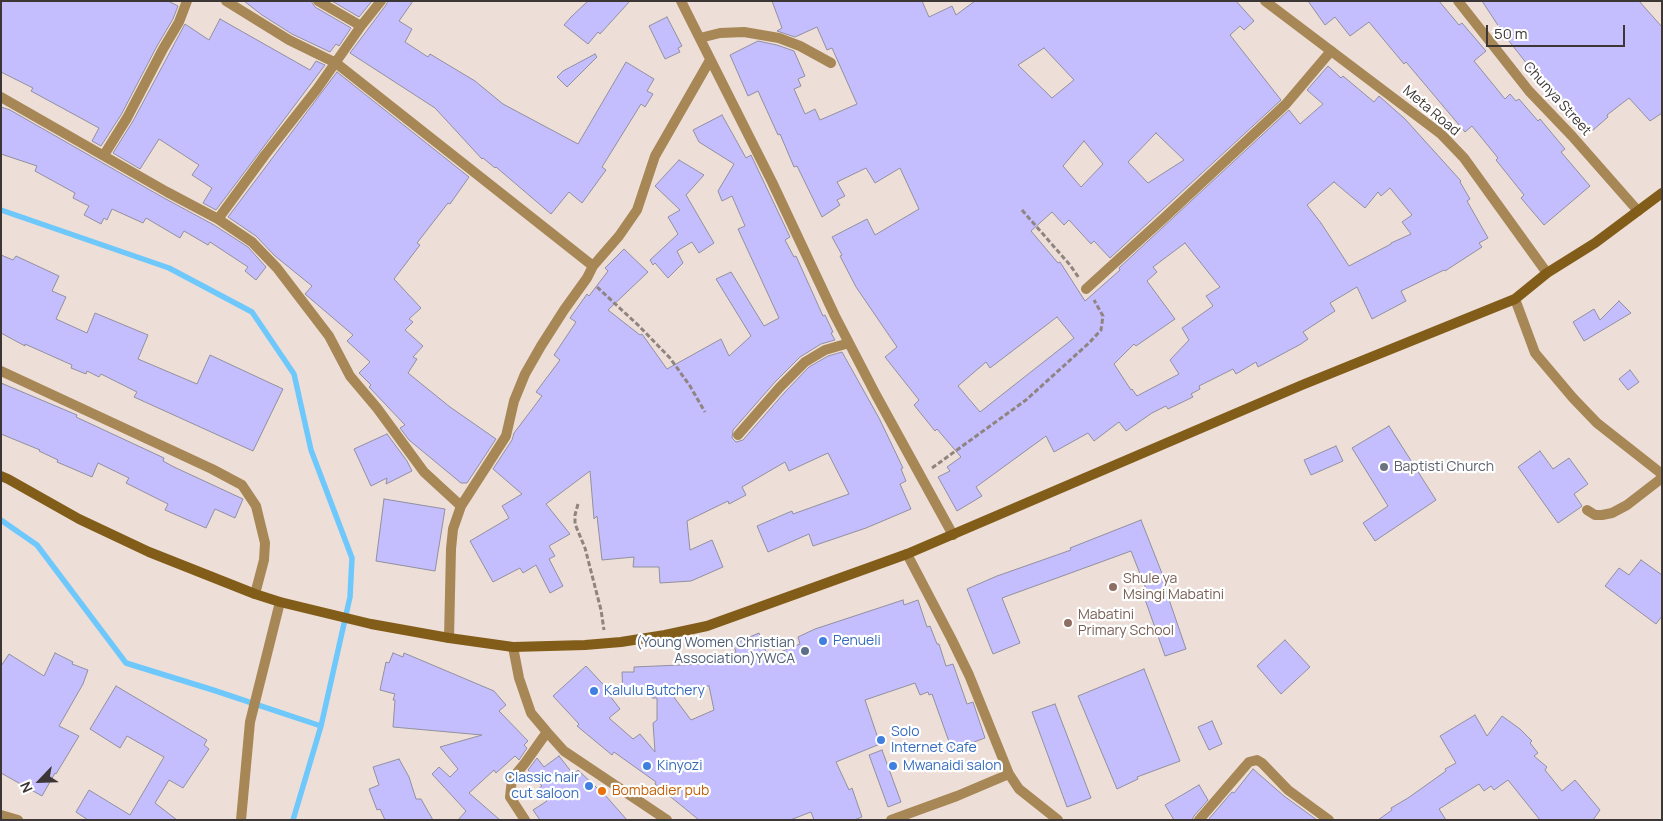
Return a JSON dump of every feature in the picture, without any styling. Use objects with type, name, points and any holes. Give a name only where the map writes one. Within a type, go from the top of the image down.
[{"type":"main road","points":[[1,476],[8,478],[79,519],[149,552],[255,594],[371,624],[513,647],[606,643],[665,635],[707,626],[907,554],[1302,385],[1515,299],[1547,273],[1595,243],[1662,193]]},
{"type":"street","points":[[104,155],[127,118],[179,22],[187,1]]},
{"type":"street","points":[[226,1],[289,40],[336,63],[594,266]]},
{"type":"street","points":[[318,1],[361,26]]},
{"type":"street","points":[[218,219],[381,1]]},
{"type":"street","points":[[681,1],[876,396],[953,535]]},
{"type":"street","name":"Meta Road","points":[[1265,1],[1441,134],[1464,158],[1547,273]]},
{"type":"street","name":"Chunya Street","points":[[1458,1],[1529,91],[1572,136],[1638,212]]},
{"type":"street","points":[[700,38],[720,33],[744,32],[779,38],[800,46],[831,63]]},
{"type":"street","points":[[1086,289],[1286,104],[1331,51]]},
{"type":"street","points":[[449,638],[450,549],[453,529],[461,506],[506,436],[514,401],[525,374],[594,266],[619,236],[637,210],[655,156],[710,60]]},
{"type":"street","points":[[1,97],[218,219],[252,242],[277,268],[329,336],[350,376],[377,408],[424,472],[461,506]]},
{"type":"street","points":[[1515,299],[1535,353],[1597,423],[1662,474]]},
{"type":"street","points":[[738,435],[780,386],[805,362],[825,350],[849,342]]},
{"type":"street","points":[[1,371],[212,469],[242,485],[256,506],[265,543],[264,560],[255,594]]},
{"type":"street","points":[[1587,510],[1595,515],[1612,513],[1627,505],[1662,478]]},
{"type":"street","points":[[907,554],[951,638],[1009,774],[1019,789],[1058,820]]},
{"type":"street","points":[[241,820],[250,722],[280,602]]},
{"type":"street","points":[[513,647],[519,678],[531,713],[547,732],[564,751],[667,820]]},
{"type":"street","points":[[525,820],[510,797],[512,779],[547,732]]},
{"type":"street","points":[[1199,820],[1249,762],[1257,760],[1288,790],[1329,820]]},
{"type":"street","points":[[892,820],[958,796],[1009,774]]},
{"type":"street","points":[[1,814],[18,820]]},
{"type":"path","points":[[922,476],[1026,400],[1068,363],[1101,330],[1103,316],[1086,289],[1070,265],[1022,210]]},
{"type":"path","points":[[587,278],[638,325],[670,358],[690,386],[705,412]]},
{"type":"path","points":[[578,504],[574,516],[575,524],[585,548],[594,582],[606,643]]},
{"type":"building","points":[[1,1],[168,1],[178,6],[173,19],[121,115],[101,146],[92,141],[99,128],[31,91],[33,88],[1,72]]},
{"type":"building","points":[[244,1],[311,1],[315,7],[351,28],[339,46],[336,44],[330,52],[292,34]]},
{"type":"building","points":[[332,1],[372,1],[359,17]]},
{"type":"building","points":[[388,1],[413,1],[399,21],[412,29],[405,42],[428,57],[430,54],[475,81],[503,104],[578,144],[626,62],[654,79],[647,91],[653,94],[645,107],[641,104],[602,167],[606,170],[582,203],[569,192],[551,214],[496,167],[482,159],[435,108],[350,53]]},
{"type":"building","points":[[588,1],[630,1],[600,34],[598,32],[588,44],[564,25]]},
{"type":"building","points":[[772,1],[922,1],[929,17],[952,6],[956,15],[975,1],[1236,1],[1254,21],[1244,30],[1240,26],[1230,35],[1281,100],[1110,258],[1094,241],[1091,244],[1069,220],[1064,225],[1052,212],[1031,231],[1058,263],[1060,262],[1085,301],[1289,110],[1300,124],[1323,104],[1307,90],[1328,66],[1374,102],[1379,96],[1405,119],[1461,181],[1470,199],[1467,201],[1488,238],[1479,243],[1482,247],[1445,271],[1401,291],[1406,301],[1372,319],[1357,287],[1330,303],[1335,311],[1303,332],[1308,339],[1301,344],[1258,367],[1256,362],[1236,374],[1233,369],[1199,386],[1200,389],[1191,394],[1193,397],[1168,409],[1166,406],[1152,413],[1126,431],[1119,422],[1094,441],[1088,433],[1054,452],[1046,436],[976,487],[982,496],[957,511],[938,477],[950,471],[947,467],[961,457],[937,429],[935,431],[914,405],[919,400],[885,357],[897,347],[856,287],[832,237],[867,219],[875,235],[919,209],[900,168],[875,183],[866,168],[837,182],[845,196],[837,200],[840,205],[822,217],[797,166],[794,167],[758,91],[748,96],[730,55],[758,41],[794,51],[805,76],[798,79],[801,86],[794,89],[805,114],[815,109],[820,120],[857,104],[832,48],[827,50],[817,27],[795,37],[777,31],[782,28]],"holes":[[[1044,48],[1074,80],[1052,98],[1018,65]],[[1156,133],[1184,160],[1148,183],[1128,162]],[[1084,141],[1103,164],[1081,187],[1063,166]],[[1334,182],[1365,208],[1378,192],[1381,196],[1390,188],[1412,215],[1402,222],[1411,234],[1349,266],[1307,205]],[[1185,243],[1220,287],[1206,296],[1213,306],[1182,328],[1189,340],[1170,360],[1179,374],[1137,396],[1114,364],[1134,344],[1136,346],[1175,319],[1147,281],[1157,272],[1153,267]],[[1057,317],[1074,338],[980,412],[958,386],[986,362],[990,368]]]},
{"type":"building","points":[[1308,1],[1439,1],[1459,25],[1462,23],[1486,51],[1474,61],[1505,99],[1510,94],[1516,101],[1519,99],[1538,121],[1540,119],[1565,149],[1561,152],[1590,186],[1544,225],[1521,198],[1524,195],[1496,160],[1498,158],[1472,126],[1465,132],[1406,62],[1404,64],[1369,22],[1350,36],[1335,17],[1325,25]]},
{"type":"building","points":[[1482,1],[1639,1],[1662,27],[1662,113],[1650,121],[1629,98],[1607,115],[1608,117],[1592,131],[1577,115],[1575,117],[1561,100],[1557,102],[1505,36]]},
{"type":"building","points":[[667,17],[682,46],[678,48],[680,52],[665,59],[649,26]]},
{"type":"building","points":[[220,19],[310,70],[316,61],[325,65],[216,210],[203,203],[212,188],[192,175],[199,165],[159,139],[140,169],[113,153],[133,121],[185,24],[209,40]]},
{"type":"building","points":[[595,54],[597,57],[567,87],[557,77],[563,71]]},
{"type":"building","points":[[337,72],[469,177],[450,204],[448,203],[417,243],[420,245],[394,279],[421,308],[409,319],[413,322],[405,330],[423,346],[413,357],[417,359],[408,373],[450,407],[496,439],[467,483],[461,483],[409,440],[400,428],[405,425],[369,387],[371,385],[359,373],[370,362],[347,341],[353,335],[305,294],[312,286],[275,256],[256,236],[228,217]]},
{"type":"building","points":[[1,107],[10,110],[214,225],[248,247],[266,267],[256,280],[245,271],[248,267],[210,242],[208,245],[184,231],[180,238],[146,218],[143,223],[112,209],[107,220],[104,218],[101,224],[84,215],[89,206],[73,198],[75,193],[35,171],[37,166],[1,154]]},
{"type":"building","points":[[722,115],[746,158],[751,155],[790,237],[785,240],[794,257],[796,256],[823,316],[825,315],[833,332],[831,333],[835,340],[821,344],[800,357],[775,382],[733,430],[732,438],[736,442],[743,440],[809,367],[828,356],[842,352],[879,418],[903,468],[901,469],[906,481],[900,484],[911,509],[866,528],[813,546],[809,534],[768,552],[757,526],[792,511],[793,514],[849,494],[828,453],[789,471],[785,462],[742,487],[746,495],[729,504],[728,501],[687,521],[690,550],[712,540],[723,567],[691,581],[660,583],[659,567],[633,567],[634,557],[602,560],[597,516],[594,519],[590,471],[546,504],[570,534],[549,546],[555,556],[549,559],[563,586],[550,593],[536,565],[523,573],[520,568],[493,582],[470,541],[509,518],[502,506],[522,494],[493,469],[512,440],[514,433],[542,396],[536,392],[560,360],[554,355],[576,322],[570,318],[587,294],[589,296],[608,271],[605,268],[624,249],[648,272],[608,310],[640,335],[642,334],[667,369],[721,339],[729,356],[751,336],[716,279],[731,272],[764,326],[779,318],[738,229],[745,226],[732,196],[722,201],[718,191],[734,164],[699,142],[693,130]]},
{"type":"building","points":[[679,160],[704,175],[686,195],[714,243],[699,253],[692,242],[677,251],[683,263],[668,278],[650,260],[678,234],[668,217],[680,210],[655,186]]},
{"type":"building","points":[[1,255],[13,260],[16,256],[59,276],[52,291],[66,297],[56,319],[87,333],[95,313],[148,335],[138,359],[197,384],[210,355],[283,389],[253,451],[134,397],[137,392],[101,374],[99,377],[87,371],[86,374],[71,368],[72,365],[25,344],[25,346],[1,333]]},
{"type":"building","points":[[1619,301],[1631,313],[1584,341],[1573,322],[1594,309],[1600,320]]},
{"type":"building","points":[[1630,370],[1639,382],[1628,390],[1619,379]]},
{"type":"building","points":[[1,383],[77,415],[76,417],[164,458],[163,461],[174,467],[243,499],[235,518],[215,509],[206,528],[165,510],[168,504],[126,483],[129,478],[98,463],[92,477],[57,462],[58,460],[40,450],[1,434]]},
{"type":"building","points":[[1389,426],[1436,500],[1375,541],[1363,523],[1388,506],[1352,448]]},
{"type":"building","points":[[387,434],[412,471],[386,484],[387,478],[371,486],[354,449]]},
{"type":"building","points":[[1336,446],[1343,461],[1311,475],[1304,460]]},
{"type":"building","points":[[1540,451],[1553,469],[1569,458],[1588,484],[1574,494],[1582,506],[1558,523],[1518,467]]},
{"type":"building","points":[[384,499],[445,509],[435,571],[376,561]]},
{"type":"building","points":[[1141,520],[1165,581],[1163,582],[1186,649],[1165,656],[1142,591],[1146,589],[1131,551],[1002,598],[1020,643],[993,654],[967,589],[997,576],[1071,550],[1070,548]]},
{"type":"building","points":[[1641,560],[1662,575],[1662,616],[1656,624],[1605,586],[1619,568],[1629,575]]},
{"type":"building","points":[[903,600],[904,605],[918,600],[927,627],[930,626],[937,644],[939,644],[946,666],[953,664],[967,704],[973,702],[985,738],[952,750],[932,694],[929,695],[928,692],[920,695],[915,683],[865,700],[880,744],[836,762],[849,790],[852,788],[862,817],[854,820],[814,820],[811,812],[790,820],[699,820],[655,784],[656,782],[614,752],[612,755],[577,726],[579,724],[553,696],[586,666],[613,695],[610,696],[620,709],[609,718],[633,739],[640,734],[655,752],[653,723],[657,720],[657,698],[652,698],[651,685],[639,694],[623,695],[622,672],[634,672],[634,667],[703,664],[703,660],[736,652],[733,644],[759,633],[768,657],[800,644],[798,637],[815,629]],"holes":[[[709,686],[714,710],[691,720],[667,688]]]},
{"type":"building","points":[[1285,640],[1310,667],[1281,694],[1257,666]]},
{"type":"building","points":[[55,653],[73,662],[72,664],[88,670],[83,684],[59,726],[79,736],[42,796],[1,773],[1,666],[9,654],[44,676]]},
{"type":"building","points":[[393,653],[403,657],[404,653],[494,691],[506,705],[499,711],[528,741],[524,745],[527,748],[519,760],[515,756],[496,773],[494,770],[469,793],[500,820],[458,820],[466,811],[432,774],[439,767],[450,777],[458,769],[440,747],[482,735],[393,727],[395,700],[393,700],[395,694],[380,690],[386,662],[389,663]]},
{"type":"building","points":[[1144,669],[1180,761],[1137,777],[1138,779],[1117,789],[1078,696]]},
{"type":"building","points":[[116,686],[207,740],[204,745],[209,749],[183,788],[169,780],[155,803],[177,820],[88,820],[76,812],[89,790],[130,815],[164,757],[127,736],[120,748],[90,729]]},
{"type":"building","points":[[1055,704],[1091,798],[1067,807],[1032,712]]},
{"type":"building","points":[[1475,715],[1487,736],[1502,716],[1520,729],[1532,741],[1530,743],[1538,753],[1534,756],[1547,767],[1545,770],[1562,791],[1575,780],[1600,810],[1593,820],[1540,820],[1508,780],[1494,790],[1491,786],[1484,791],[1479,784],[1439,809],[1446,820],[1378,820],[1392,810],[1391,808],[1456,763],[1440,736]]},
{"type":"building","points":[[1212,721],[1222,744],[1209,750],[1198,727]]},
{"type":"building","points":[[882,750],[901,802],[888,807],[869,755]]},
{"type":"building","points":[[559,756],[573,774],[578,770],[598,787],[627,820],[540,820],[533,810],[547,801],[538,789],[542,786],[528,770],[537,758],[544,767]]},
{"type":"building","points":[[399,759],[409,777],[416,799],[421,799],[433,820],[385,820],[380,809],[377,810],[369,789],[379,785],[373,767]]},
{"type":"building","points":[[1253,769],[1284,796],[1317,820],[1208,820],[1232,792],[1234,793]]},
{"type":"building","points":[[1199,785],[1208,800],[1192,820],[1174,820],[1165,805]]},
{"type":"waterway","points":[[1,210],[169,268],[252,312],[294,374],[311,450],[352,558],[350,597],[321,726],[293,820]]},
{"type":"waterway","points":[[1,520],[37,545],[126,663],[321,726]]},
{"type":"place","name":"Baptisti Church","points":[[1384,467]]},
{"type":"place","name":"Shule ya Msingi Mabatini","points":[[1113,587]]},
{"type":"place","name":"Mabatini Primary School","points":[[1068,623]]},
{"type":"place","name":"Penueli","points":[[823,641]]},
{"type":"place","name":"(Young Women Christian Association)YWCA","points":[[805,651]]},
{"type":"place","name":"Kalulu Butchery","points":[[594,691]]},
{"type":"place","name":"Solo Internet Cafe","points":[[881,740]]},
{"type":"place","name":"Kinyozi","points":[[647,766]]},
{"type":"place","name":"Mwanaidi salon","points":[[893,766]]},
{"type":"place","name":"Classic hair cut saloon","points":[[589,786]]},
{"type":"place","name":"Bombadier pub","points":[[602,791]]}]
